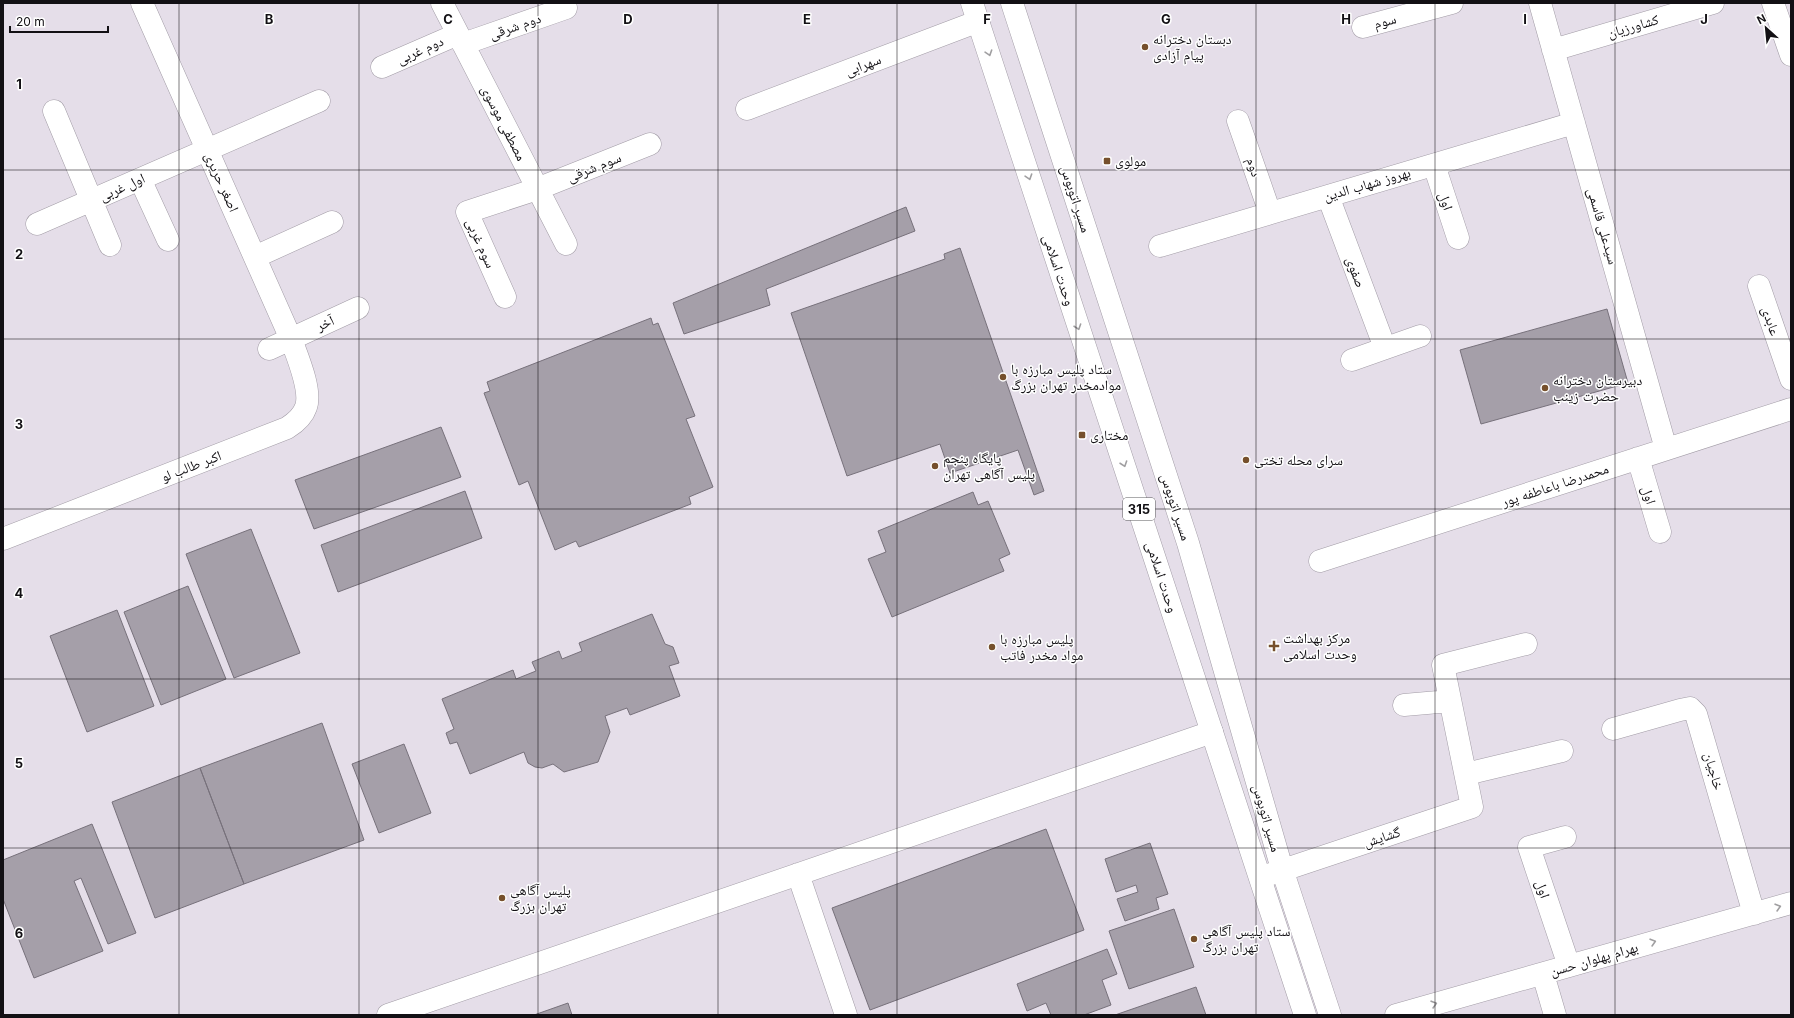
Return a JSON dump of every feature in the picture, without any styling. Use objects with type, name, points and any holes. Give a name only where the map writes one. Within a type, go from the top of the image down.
[{"type":"street","name":"اصغر حریری","points":[[142,3],[291,339]]},
{"type":"street","name":"مصطفی موسوی","points":[[442,3],[566,244]]},
{"type":"street","name":"مسیر اتوبوس","points":[[1012,3],[1188,543],[1282,869],[1330,1015]]},
{"type":"street","name":"سوم","points":[[1363,27],[1452,3]]},
{"type":"street","name":"سیدعلی قاسمی","points":[[1540,3],[1666,449]]},
{"type":"street","name":"کشاورزیان","points":[[1553,50],[1713,3]]},
{"type":"street","points":[[1773,3],[1791,55]]},
{"type":"street","name":"دوم شرقی","points":[[461,39],[566,8]]},
{"type":"street","name":"سهرابی","points":[[747,110],[976,12]]},
{"type":"street","name":"وحدت اسلامی","points":[[976,12],[1305,1015]]},
{"type":"street","name":"دوم غربی","points":[[382,67],[461,39]]},
{"type":"street","name":"اول غربی","points":[[37,224],[319,101]]},
{"type":"street","points":[[54,111],[110,245]]},
{"type":"street","name":"دوم","points":[[1238,121],[1270,213]]},
{"type":"street","name":"بهروز شهاب الدین","points":[[1160,246],[1574,123]]},
{"type":"street","name":"سوم شرقی","points":[[537,190],[650,144]]},
{"type":"street","name":"اول","points":[[1434,165],[1458,238]]},
{"type":"street","points":[[140,179],[168,240]]},
{"type":"street","name":"سوم غربی","points":[[505,297],[467,212],[537,190]]},
{"type":"street","name":"صفوی","points":[[1328,196],[1385,348]]},
{"type":"street","points":[[255,257],[332,222]]},
{"type":"street","name":"عابدی","points":[[1760,286],[1791,379]]},
{"type":"street","name":"آخر","points":[[291,339],[358,308]]},
{"type":"street","points":[[1352,360],[1420,336]]},
{"type":"street","points":[[270,349],[291,339]]},
{"type":"street","name":"اکبر طالب لو","points":[[3,539],[288,428],[297,421],[306,407],[307,395],[305,382],[291,339]]},
{"type":"street","name":"محمدرضا باعاطفه پور","points":[[1320,561],[1791,409]]},
{"type":"street","name":"اول","points":[[1638,458],[1660,532]]},
{"type":"street","name":"گشایش","points":[[1260,879],[1282,869],[1472,807],[1443,665],[1526,644]]},
{"type":"street","points":[[1404,705],[1450,701]]},
{"type":"street","name":"خاجیان","points":[[1613,729],[1690,708],[1696,714],[1754,914]]},
{"type":"street","points":[[388,1015],[1212,732]]},
{"type":"street","points":[[1466,774],[1562,751]]},
{"type":"street","name":"اول","points":[[1565,837],[1529,847],[1569,966]]},
{"type":"street","points":[[798,874],[846,1015]]},
{"type":"street","name":"بهرام پهلوان حسن","points":[[1396,1015],[1791,904]]},
{"type":"street","points":[[1543,974],[1555,1015]]},
{"type":"building","points":[[906,207],[915,231],[766,289],[770,305],[684,334],[673,303]]},
{"type":"building","points":[[960,248],[1044,491],[1034,495],[1018,450],[950,473],[940,444],[847,476],[791,313],[945,259],[944,254]]},
{"type":"building","points":[[1607,309],[1628,383],[1481,424],[1460,350]]},
{"type":"building","points":[[651,318],[653,325],[658,323],[695,416],[686,419],[713,487],[689,497],[691,504],[579,547],[576,541],[555,550],[528,481],[519,485],[484,393],[490,391],[487,382]]},
{"type":"building","points":[[441,427],[461,477],[314,529],[295,480]]},
{"type":"building","points":[[465,491],[482,538],[338,592],[321,545]]},
{"type":"building","points":[[973,492],[978,505],[988,501],[1010,554],[999,559],[1004,571],[892,617],[868,559],[886,552],[878,531]]},
{"type":"building","points":[[251,529],[300,653],[234,678],[186,554]]},
{"type":"building","points":[[188,586],[226,679],[161,705],[124,612]]},
{"type":"building","points":[[117,610],[154,706],[87,732],[50,636]]},
{"type":"building","points":[[652,614],[665,644],[673,647],[679,663],[669,666],[680,696],[630,715],[627,708],[605,716],[610,732],[598,762],[564,772],[553,764],[542,768],[535,767],[528,763],[524,752],[470,774],[457,742],[450,744],[446,733],[454,729],[442,699],[513,670],[516,679],[536,671],[532,662],[559,651],[562,659],[582,651],[579,643]]},
{"type":"building","points":[[322,723],[364,840],[244,884],[200,768]]},
{"type":"building","points":[[404,744],[431,813],[379,833],[352,764]]},
{"type":"building","points":[[200,768],[244,884],[155,918],[112,802]]},
{"type":"building","points":[[92,824],[136,933],[108,944],[81,878],[74,881],[103,951],[34,978],[3,899],[3,860]]},
{"type":"building","points":[[1046,829],[1084,930],[870,1010],[832,908]]},
{"type":"building","points":[[1150,843],[1168,894],[1156,898],[1159,909],[1125,921],[1117,899],[1138,892],[1136,885],[1116,892],[1105,859]]},
{"type":"building","points":[[1174,909],[1194,967],[1129,989],[1109,931]]},
{"type":"building","points":[[1107,949],[1117,974],[1102,980],[1111,1005],[1084,1015],[1051,1015],[1046,1003],[1027,1011],[1017,984]]},
{"type":"building","points":[[1196,987],[1206,1015],[1115,1015]]},
{"type":"building","points":[[568,1003],[572,1015],[534,1015]]},
{"type":"place","name":"دبستان دخترانه پیام آزادی","points":[[1145,47]]},
{"type":"place","name":"مولوی","points":[[1107,161]]},
{"type":"place","name":"ستاد پلیس مبارزه با موادمخدر تهران بزرگ","points":[[1003,377]]},
{"type":"place","name":"دبیرستان دخترانه حضرت زینب","points":[[1545,388]]},
{"type":"place","name":"مختاری","points":[[1082,435]]},
{"type":"place","name":"سرای محله تختی","points":[[1246,460]]},
{"type":"place","name":"پایگاه پنجم پلیس آگاهی تهران","points":[[935,466]]},
{"type":"place","name":"مرکز بهداشت وحدت اسلامی","points":[[1274,646]]},
{"type":"place","name":"پلیس مبارزه با مواد مخدر فاتب","points":[[992,647]]},
{"type":"place","name":"پلیس آگاهی تهران بزرگ","points":[[502,898]]},
{"type":"place","name":"ستاد پلیس آگاهی تهران بزرگ","points":[[1194,939]]}]
